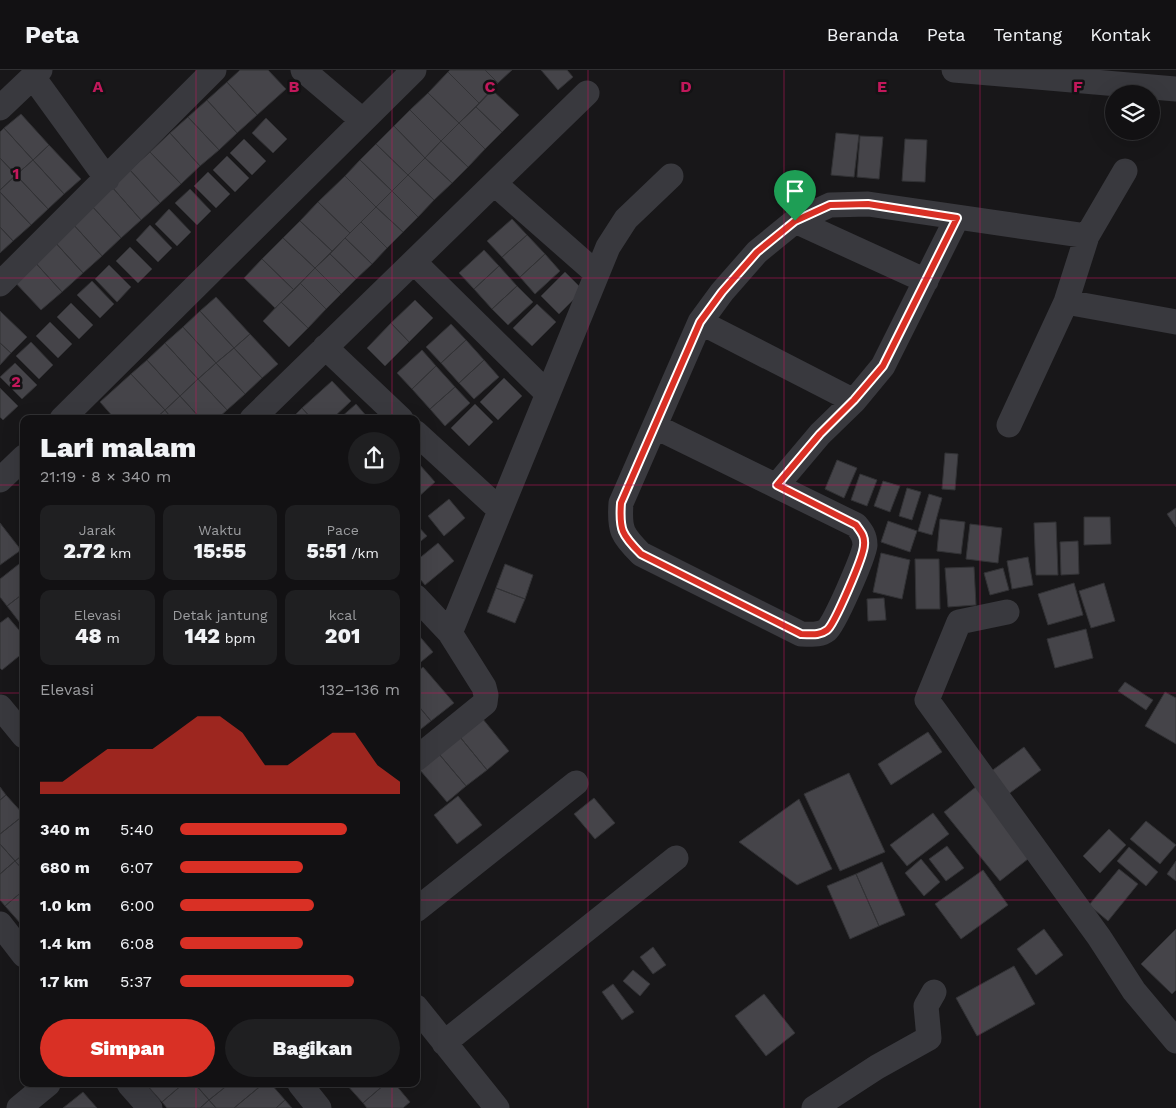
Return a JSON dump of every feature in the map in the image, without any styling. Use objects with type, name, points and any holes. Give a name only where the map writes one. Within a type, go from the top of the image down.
[{"type":"street","points":[[0,284],[214,70]]},
{"type":"street","points":[[303,70],[362,120]]},
{"type":"street","points":[[66,415],[414,70]]},
{"type":"street","points":[[954,70],[1004,72],[1176,89]]},
{"type":"street","points":[[0,108],[36,73],[106,179]]},
{"type":"street","points":[[256,415],[587,94]]},
{"type":"street","points":[[1009,425],[1066,302],[1087,236],[1125,171]]},
{"type":"street","points":[[450,633],[608,247],[626,219],[671,176]]},
{"type":"street","points":[[495,184],[597,274]]},
{"type":"street","points":[[656,427],[856,525],[864,534],[864,546],[860,564],[829,629],[816,635],[801,634],[641,554],[625,538],[620,520],[621,503],[656,427],[700,322],[722,292],[757,252],[795,221],[830,205],[868,204],[1087,236]]},
{"type":"street","points":[[777,485],[820,434],[854,400],[883,366],[957,218]]},
{"type":"street","points":[[795,221],[926,280]]},
{"type":"street","points":[[414,262],[547,393]]},
{"type":"street","points":[[1066,302],[1176,322]]},
{"type":"street","points":[[700,322],[854,400]]},
{"type":"street","points":[[325,348],[397,415]]},
{"type":"street","points":[[420,436],[500,510]]},
{"type":"street","points":[[0,480],[20,461]]},
{"type":"street","points":[[420,601],[450,633],[484,687],[486,695],[485,703],[420,756]]},
{"type":"street","points":[[1006,612],[959,622],[927,700],[1099,937],[1134,991],[1174,1036]]},
{"type":"street","points":[[0,707],[20,731]]},
{"type":"street","points":[[420,907],[576,784]]},
{"type":"street","points":[[444,1043],[676,858]]},
{"type":"street","points":[[814,1108],[877,1067],[929,1038],[926,1006],[934,992]]},
{"type":"street","points":[[420,1012],[497,1108]]},
{"type":"street","points":[[19,1108],[44,1087]]},
{"type":"street","points":[[132,1087],[150,1108]]},
{"type":"street","points":[[302,1087],[319,1108]]},
{"type":"building","points":[[240,70],[268,70],[286,89],[257,115],[227,82]]},
{"type":"building","points":[[450,70],[485,70],[498,83],[479,103],[448,72]]},
{"type":"building","points":[[485,70],[512,70],[498,83]]},
{"type":"building","points":[[541,70],[567,70],[573,77],[558,90]]},
{"type":"building","points":[[448,72],[479,103],[459,123],[428,93]]},
{"type":"building","points":[[227,82],[257,115],[237,133],[207,100]]},
{"type":"building","points":[[492,90],[519,115],[502,132],[476,107]]},
{"type":"building","points":[[428,93],[459,123],[441,141],[410,110]]},
{"type":"building","points":[[207,100],[237,133],[219,150],[188,117]]},
{"type":"building","points":[[476,107],[502,132],[485,149],[459,123]]},
{"type":"building","points":[[410,110],[441,141],[425,158],[394,126]]},
{"type":"building","points":[[21,114],[49,145],[33,160],[4,128]]},
{"type":"building","points":[[188,117],[219,150],[200,166],[170,133]]},
{"type":"building","points":[[266,118],[287,139],[273,153],[252,133]]},
{"type":"building","points":[[459,123],[485,149],[468,167],[441,141]]},
{"type":"building","points":[[394,126],[425,158],[408,175],[376,144]]},
{"type":"building","points":[[4,128],[33,160],[16,175],[0,158],[0,132]]},
{"type":"building","points":[[170,133],[200,166],[181,184],[150,152]]},
{"type":"building","points":[[836,133],[859,135],[854,177],[831,175]]},
{"type":"building","points":[[860,136],[883,137],[879,179],[857,177]]},
{"type":"building","points":[[244,139],[266,161],[252,175],[230,153]]},
{"type":"building","points":[[905,139],[927,140],[925,182],[902,181]]},
{"type":"building","points":[[441,141],[468,167],[452,183],[425,158]]},
{"type":"building","points":[[376,144],[408,175],[392,191],[360,160]]},
{"type":"building","points":[[49,145],[81,179],[64,194],[33,160]]},
{"type":"building","points":[[150,152],[181,184],[160,203],[130,170]]},
{"type":"building","points":[[227,156],[249,178],[235,192],[213,170]]},
{"type":"building","points":[[0,158],[16,175],[0,190]]},
{"type":"building","points":[[425,158],[452,183],[434,200],[408,175]]},
{"type":"building","points":[[33,160],[64,194],[48,209],[16,175]]},
{"type":"building","points":[[360,160],[392,191],[376,207],[345,176]]},
{"type":"building","points":[[130,170],[160,203],[141,220],[112,187]]},
{"type":"building","points":[[208,172],[230,194],[216,208],[194,186]]},
{"type":"building","points":[[16,175],[48,209],[31,225],[0,192]]},
{"type":"building","points":[[408,175],[434,200],[418,217],[392,191]]},
{"type":"building","points":[[345,176],[376,207],[350,233],[318,202]]},
{"type":"building","points":[[112,187],[141,220],[121,238],[91,205]]},
{"type":"building","points":[[190,189],[211,211],[197,225],[175,203]]},
{"type":"building","points":[[392,191],[418,217],[403,232],[376,207]]},
{"type":"building","points":[[0,192],[31,225],[13,241],[0,227]]},
{"type":"building","points":[[318,202],[350,233],[332,251],[300,221]]},
{"type":"building","points":[[91,205],[121,238],[102,256],[72,223]]},
{"type":"building","points":[[376,207],[403,232],[387,248],[361,222]]},
{"type":"building","points":[[169,209],[191,232],[177,246],[155,224]]},
{"type":"building","points":[[512,219],[527,235],[502,257],[487,241]]},
{"type":"building","points":[[300,221],[332,251],[315,268],[283,238]]},
{"type":"building","points":[[361,222],[387,248],[372,264],[345,238]]},
{"type":"building","points":[[72,223],[102,256],[83,273],[53,240]]},
{"type":"building","points":[[150,225],[172,248],[158,262],[136,240]]},
{"type":"building","points":[[0,227],[13,241],[0,253]]},
{"type":"building","points":[[527,235],[545,254],[520,277],[502,257]]},
{"type":"building","points":[[283,238],[315,268],[294,290],[262,259]]},
{"type":"building","points":[[345,238],[372,264],[356,279],[330,254]]},
{"type":"building","points":[[53,240],[83,273],[62,292],[32,259]]},
{"type":"building","points":[[130,247],[152,269],[138,283],[116,261]]},
{"type":"building","points":[[484,250],[499,266],[474,289],[459,273]]},
{"type":"building","points":[[330,254],[356,279],[341,294],[315,268]]},
{"type":"building","points":[[545,254],[560,271],[535,294],[520,277]]},
{"type":"building","points":[[32,259],[62,292],[41,310],[11,278]]},
{"type":"building","points":[[262,259],[294,290],[275,308],[244,278]]},
{"type":"building","points":[[109,265],[131,287],[117,302],[95,279]]},
{"type":"building","points":[[499,266],[517,286],[492,309],[474,289]]},
{"type":"building","points":[[315,268],[341,294],[326,309],[300,283]]},
{"type":"building","points":[[565,272],[583,290],[559,314],[541,296]]},
{"type":"building","points":[[92,281],[114,304],[100,318],[77,295]]},
{"type":"building","points":[[300,283],[326,309],[308,328],[281,302]]},
{"type":"building","points":[[517,286],[533,302],[508,325],[492,309]]},
{"type":"building","points":[[216,297],[250,334],[234,348],[200,311]]},
{"type":"building","points":[[415,300],[433,318],[409,342],[391,323]]},
{"type":"building","points":[[281,302],[308,328],[289,347],[263,321]]},
{"type":"building","points":[[71,303],[93,325],[79,339],[57,317]]},
{"type":"building","points":[[537,304],[556,322],[532,346],[513,328]]},
{"type":"building","points":[[0,311],[27,337],[11,353],[0,343]]},
{"type":"building","points":[[200,311],[234,348],[216,363],[183,327]]},
{"type":"building","points":[[50,322],[72,344],[58,358],[36,336]]},
{"type":"building","points":[[391,323],[409,342],[385,366],[367,348]]},
{"type":"building","points":[[451,324],[466,340],[441,363],[426,347]]},
{"type":"building","points":[[183,327],[216,363],[198,379],[165,343]]},
{"type":"building","points":[[250,334],[278,364],[262,378],[234,348]]},
{"type":"building","points":[[466,340],[484,360],[459,383],[441,363]]},
{"type":"building","points":[[31,342],[53,365],[39,379],[16,356]]},
{"type":"building","points":[[0,343],[11,353],[0,365]]},
{"type":"building","points":[[165,343],[198,379],[180,396],[147,360]]},
{"type":"building","points":[[234,348],[262,378],[245,394],[216,363]]},
{"type":"building","points":[[422,350],[436,366],[412,389],[397,373]]},
{"type":"building","points":[[147,360],[180,396],[165,410],[131,374]]},
{"type":"building","points":[[484,360],[499,377],[474,399],[459,383]]},
{"type":"building","points":[[15,363],[37,385],[22,399],[0,377]]},
{"type":"building","points":[[216,363],[245,394],[227,410],[198,379]]},
{"type":"building","points":[[436,366],[455,387],[430,409],[412,389]]},
{"type":"building","points":[[131,374],[165,410],[159,415],[111,415],[100,402]]},
{"type":"building","points":[[504,378],[522,396],[498,420],[480,402]]},
{"type":"building","points":[[198,379],[227,410],[221,415],[197,415],[180,396]]},
{"type":"building","points":[[332,381],[351,401],[336,415],[308,415],[302,408]]},
{"type":"building","points":[[455,387],[470,403],[445,426],[430,409]]},
{"type":"building","points":[[0,388],[18,406],[3,420],[0,417]]},
{"type":"building","points":[[180,396],[197,415],[169,415],[165,410]]},
{"type":"building","points":[[356,404],[366,415],[344,415]]},
{"type":"building","points":[[475,404],[493,422],[469,446],[451,428]]},
{"type":"building","points":[[302,408],[308,415],[295,415]]},
{"type":"building","points":[[165,410],[169,415],[159,415]]},
{"type":"building","points":[[945,453],[958,454],[955,490],[942,489]]},
{"type":"building","points":[[837,460],[857,468],[844,498],[825,489]]},
{"type":"building","points":[[420,465],[435,482],[420,495]]},
{"type":"building","points":[[860,474],[877,480],[867,506],[851,500]]},
{"type":"building","points":[[883,481],[900,486],[890,512],[874,506]]},
{"type":"building","points":[[907,488],[921,492],[912,520],[899,516]]},
{"type":"building","points":[[929,494],[942,498],[932,535],[918,531]]},
{"type":"building","points":[[449,499],[465,518],[444,536],[428,516]]},
{"type":"building","points":[[1176,508],[1176,527],[1167,514]]},
{"type":"building","points":[[1084,517],[1110,517],[1111,544],[1084,545]]},
{"type":"building","points":[[940,519],[965,522],[961,554],[937,551]]},
{"type":"building","points":[[888,521],[917,531],[910,552],[881,542]]},
{"type":"building","points":[[1056,522],[1058,575],[1036,575],[1034,523]]},
{"type":"building","points":[[0,523],[20,551],[0,565]]},
{"type":"building","points":[[970,524],[1002,528],[998,563],[966,559]]},
{"type":"building","points":[[420,528],[427,536],[420,542]]},
{"type":"building","points":[[1078,541],[1079,574],[1061,575],[1060,542]]},
{"type":"building","points":[[438,543],[454,561],[425,585],[420,579],[420,558]]},
{"type":"building","points":[[881,553],[910,560],[902,599],[873,592]]},
{"type":"building","points":[[1028,557],[1033,585],[1012,589],[1007,561]]},
{"type":"building","points":[[915,559],[939,559],[940,609],[916,609]]},
{"type":"building","points":[[19,564],[20,565],[20,596],[7,606],[0,597],[0,579]]},
{"type":"building","points":[[505,564],[533,575],[525,599],[496,588]]},
{"type":"building","points":[[974,567],[976,605],[948,607],[945,568]]},
{"type":"building","points":[[1003,568],[1009,590],[990,595],[984,573]]},
{"type":"building","points":[[1074,583],[1083,615],[1048,625],[1038,594]]},
{"type":"building","points":[[1104,583],[1115,621],[1091,628],[1079,591]]},
{"type":"building","points":[[496,588],[525,599],[515,623],[487,612]]},
{"type":"building","points":[[20,596],[20,623],[7,606]]},
{"type":"building","points":[[884,598],[886,620],[868,621],[867,599]]},
{"type":"building","points":[[8,617],[20,631],[20,655],[2,670],[0,668],[0,623]]},
{"type":"building","points":[[1086,629],[1093,658],[1055,668],[1047,639]]},
{"type":"building","points":[[420,637],[433,652],[420,663]]},
{"type":"building","points":[[423,667],[454,703],[431,721],[420,708],[420,670]]},
{"type":"building","points":[[1125,682],[1153,700],[1146,710],[1118,691]]},
{"type":"building","points":[[1165,692],[1176,698],[1176,744],[1145,726]]},
{"type":"building","points":[[420,708],[431,721],[420,730]]},
{"type":"building","points":[[482,718],[509,751],[487,770],[460,737]]},
{"type":"building","points":[[928,732],[942,752],[891,785],[878,764]]},
{"type":"building","points":[[460,737],[487,770],[466,786],[439,754]]},
{"type":"building","points":[[1024,747],[1041,770],[1003,798],[986,775]]},
{"type":"building","points":[[439,754],[466,786],[447,802],[420,770]]},
{"type":"building","points":[[849,773],[885,852],[840,871],[804,794]]},
{"type":"building","points":[[977,786],[1033,855],[1000,881],[944,812]]},
{"type":"building","points":[[0,787],[6,795],[0,800]]},
{"type":"building","points":[[6,795],[20,811],[20,818],[0,834],[0,800]]},
{"type":"building","points":[[458,796],[482,825],[457,844],[434,815]]},
{"type":"building","points":[[594,798],[615,823],[595,839],[574,814]]},
{"type":"building","points":[[799,799],[832,869],[797,885],[739,842]]},
{"type":"building","points":[[933,813],[949,834],[907,866],[890,845]]},
{"type":"building","points":[[20,818],[20,857],[15,861],[0,844],[0,834]]},
{"type":"building","points":[[1146,821],[1176,845],[1160,864],[1130,839]]},
{"type":"building","points":[[1109,829],[1126,845],[1100,873],[1083,856]]},
{"type":"building","points":[[0,844],[15,861],[0,874]]},
{"type":"building","points":[[947,846],[964,868],[946,881],[929,859]]},
{"type":"building","points":[[1129,847],[1158,872],[1146,886],[1117,861]]},
{"type":"building","points":[[20,857],[20,867],[15,861]]},
{"type":"building","points":[[921,859],[940,882],[924,896],[905,873]]},
{"type":"building","points":[[15,861],[20,867],[20,893],[5,906],[0,900],[0,874]]},
{"type":"building","points":[[1176,861],[1176,881],[1167,874]]},
{"type":"building","points":[[882,862],[905,915],[879,926],[856,874]]},
{"type":"building","points":[[1119,869],[1138,884],[1108,921],[1089,905]]},
{"type":"building","points":[[983,870],[1008,905],[961,939],[935,904]]},
{"type":"building","points":[[856,874],[879,926],[850,939],[827,886]]},
{"type":"building","points":[[20,893],[20,923],[5,906]]},
{"type":"building","points":[[1044,929],[1063,955],[1036,975],[1017,949]]},
{"type":"building","points":[[1176,929],[1176,990],[1172,994],[1141,964]]},
{"type":"building","points":[[653,947],[666,965],[653,974],[640,957]]},
{"type":"building","points":[[1014,966],[1035,1004],[977,1036],[956,998]]},
{"type":"building","points":[[633,970],[650,984],[640,996],[623,981]]},
{"type":"building","points":[[613,984],[634,1012],[622,1020],[602,992]]},
{"type":"building","points":[[764,994],[795,1033],[766,1056],[735,1016]]},
{"type":"building","points":[[149,1087],[180,1087],[162,1102]]},
{"type":"building","points":[[180,1087],[198,1087],[209,1100],[200,1108],[167,1108],[162,1102]]},
{"type":"building","points":[[198,1087],[225,1087],[209,1100]]},
{"type":"building","points":[[225,1087],[259,1087],[234,1108],[216,1108],[209,1100]]},
{"type":"building","points":[[259,1087],[274,1087],[285,1100],[276,1108],[234,1108]]},
{"type":"building","points":[[349,1087],[382,1087],[363,1103]]},
{"type":"building","points":[[382,1087],[398,1087],[410,1102],[403,1108],[367,1108],[363,1103]]},
{"type":"building","points":[[83,1092],[97,1108],[63,1108]]},
{"type":"building","points":[[209,1100],[216,1108],[200,1108]]},
{"type":"building","points":[[285,1100],[292,1108],[276,1108]]},
{"type":"route","points":[[868,204],[957,218],[883,366],[854,400],[820,434],[777,485],[856,525],[864,534],[864,546],[860,564],[829,629],[816,635],[801,634],[641,554],[625,538],[620,520],[621,503],[656,427],[700,322],[722,292],[757,252],[795,221],[830,205],[868,204]]}]
